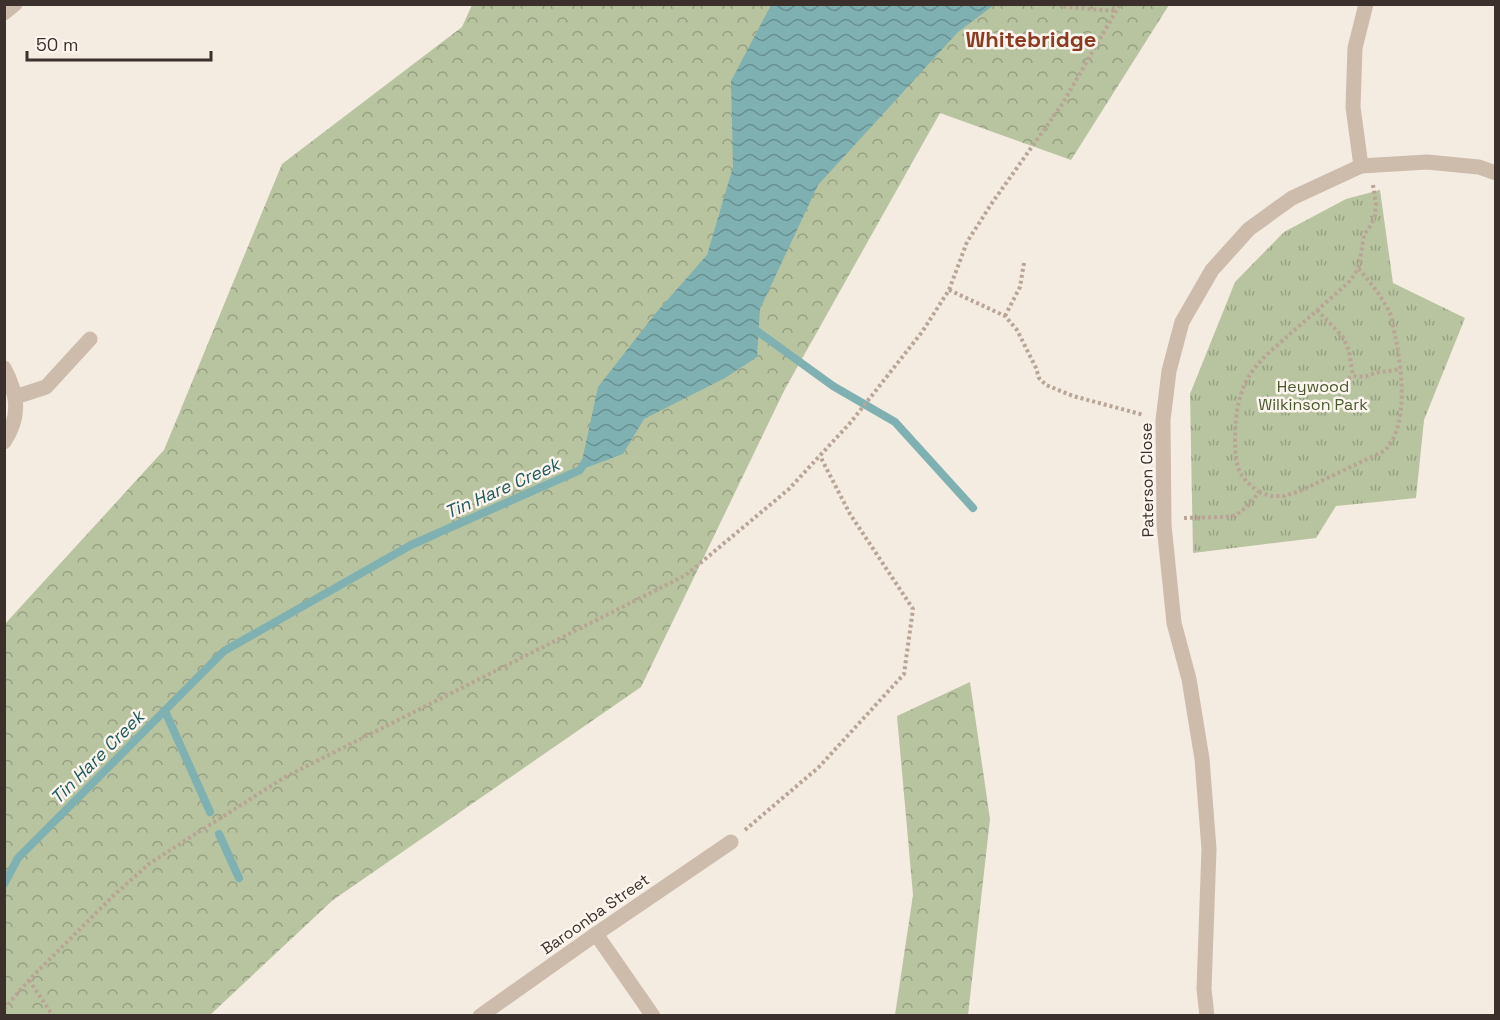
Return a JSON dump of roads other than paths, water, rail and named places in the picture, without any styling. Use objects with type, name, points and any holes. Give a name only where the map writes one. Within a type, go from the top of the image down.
[{"type":"street","points":[[4,13],[15,4]]},
{"type":"street","points":[[1360,166],[1353,107],[1355,48],[1366,4]]},
{"type":"street","name":"Paterson Close","points":[[1207,1016],[1204,989],[1209,849],[1202,759],[1189,679],[1174,623],[1164,525],[1163,420],[1169,371],[1182,322],[1212,270],[1250,229],[1292,198],[1360,166],[1427,162],[1479,167],[1496,173]]},
{"type":"street","points":[[15,397],[46,387],[90,339]]},
{"type":"street","points":[[4,368],[13,384],[16,412],[4,442]]},
{"type":"street","name":"Baroonba Street","points":[[480,1016],[596,933],[731,842]]},
{"type":"street","points":[[596,933],[653,1016]]},
{"type":"water","points":[[771,5],[994,5],[958,32],[818,185],[760,309],[757,357],[725,378],[644,419],[623,454],[580,470],[598,387],[655,314],[707,255],[733,167],[731,81]]},
{"type":"waterway","points":[[750,326],[833,386],[895,422],[973,508]]},
{"type":"waterway","name":"Tin Hare Creek","points":[[4,884],[18,858],[224,651],[411,545],[580,470],[585,462]]},
{"type":"waterway","points":[[165,711],[210,812]]},
{"type":"waterway","points":[[219,834],[239,878]]},
{"type":"district","name":"Whitebridge","points":[[1031,39]]},
{"type":"park label","name":"Heywood Wilkinson Park","points":[[1313,395]]}]
